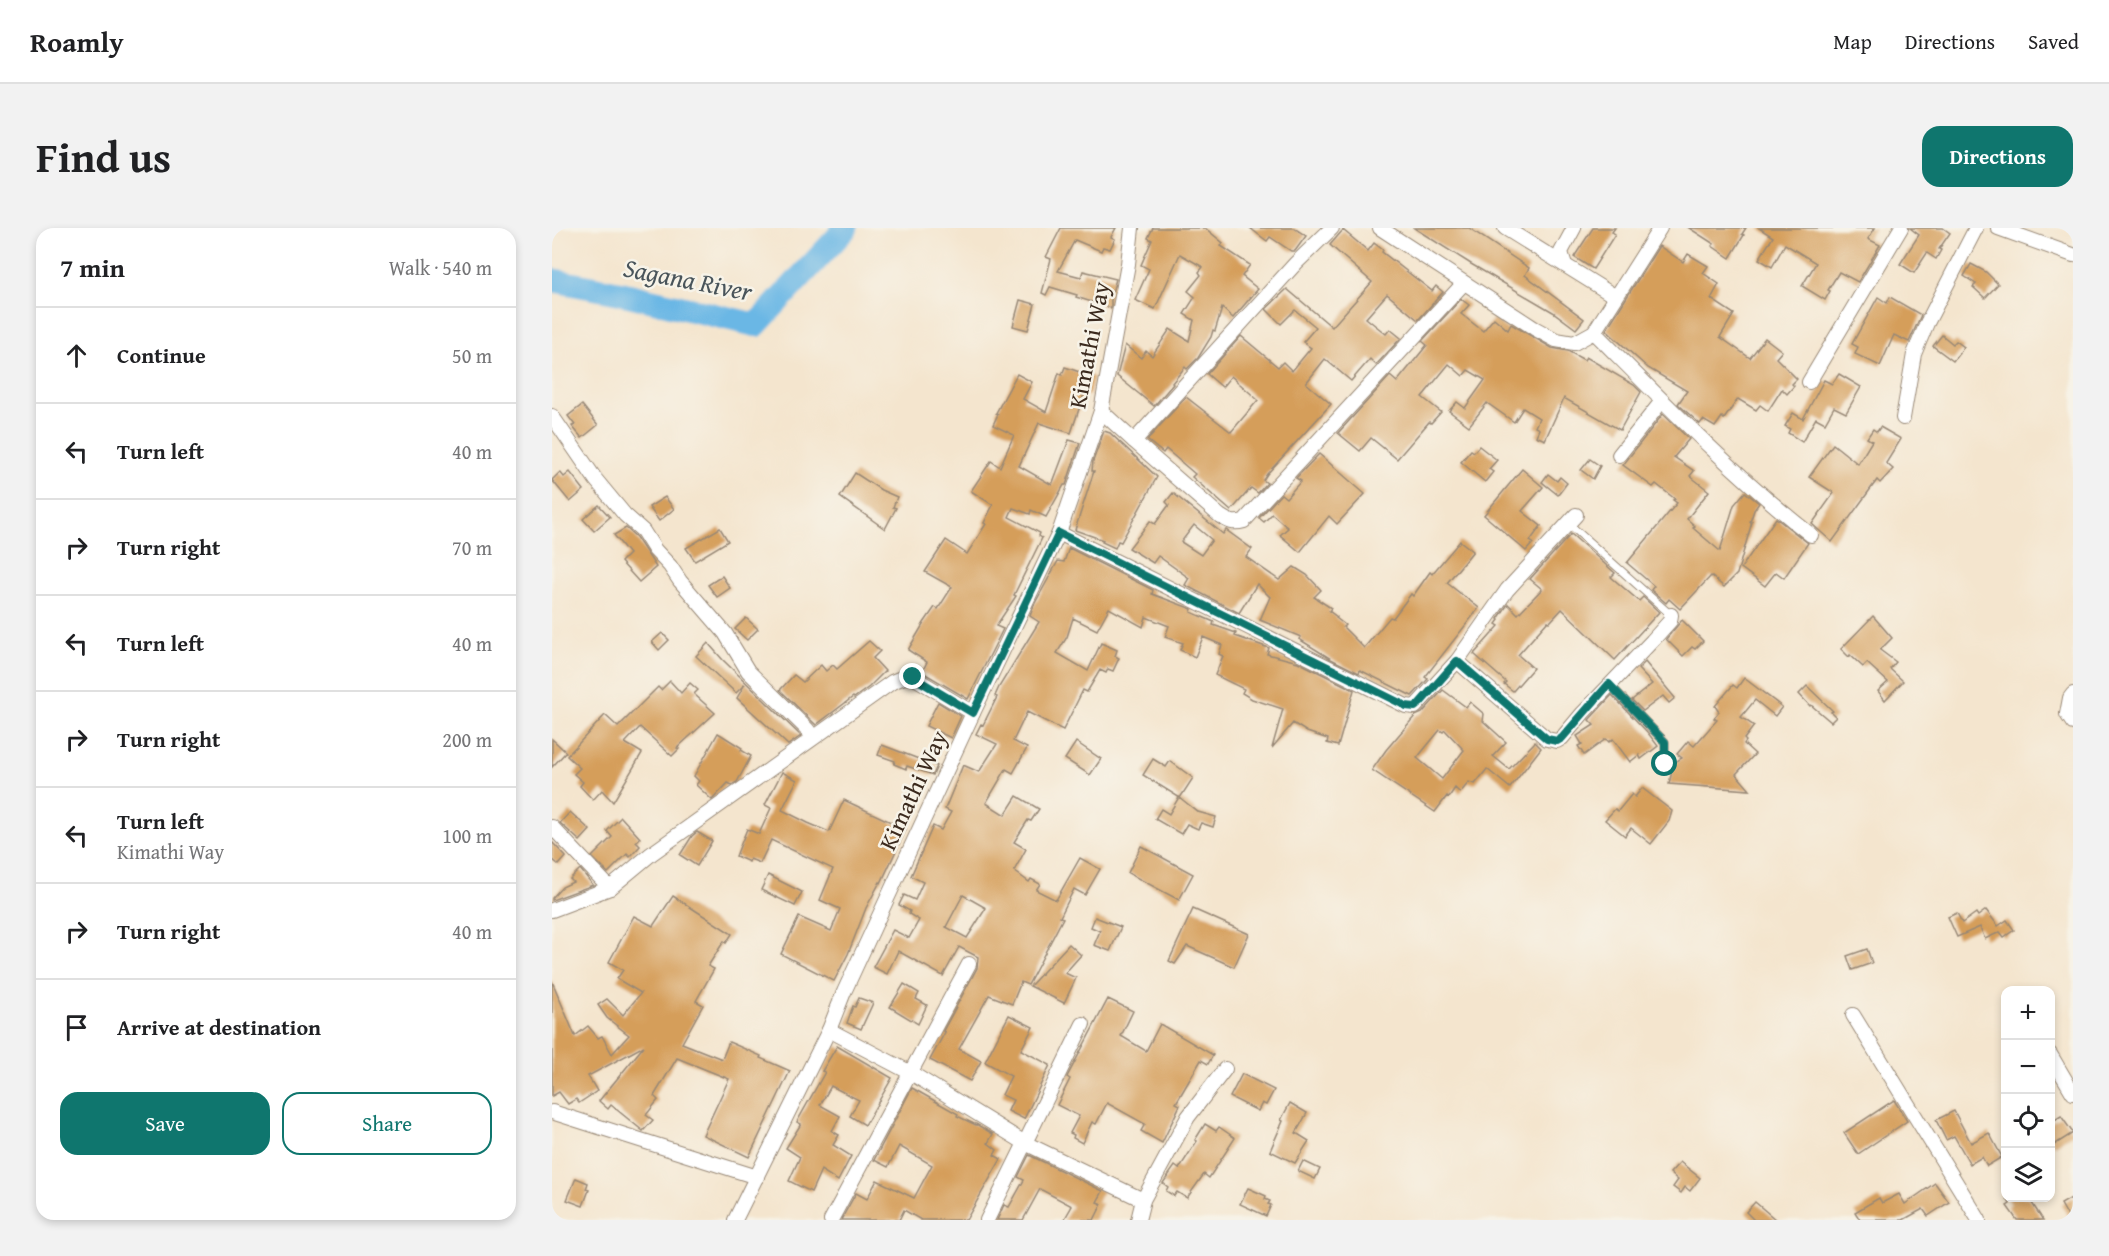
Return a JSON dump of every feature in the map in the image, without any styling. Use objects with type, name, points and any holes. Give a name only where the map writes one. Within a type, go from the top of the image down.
[{"type":"street","name":"Kimathi Way","points":[[735,1220],[829,1030],[844,992],[973,713],[1059,533],[1101,411],[1128,264],[1132,228]]},
{"type":"street","points":[[1134,441],[1296,263],[1332,228]]},
{"type":"street","points":[[1380,228],[1556,340],[1574,343],[1594,332],[1660,228]]},
{"type":"street","points":[[1505,228],[1616,297]]},
{"type":"street","points":[[1565,265],[1560,252],[1574,228]]},
{"type":"street","points":[[1809,382],[1901,228]]},
{"type":"street","points":[[1903,418],[1914,354],[1927,323],[1976,228]]},
{"type":"street","points":[[1998,228],[2073,255]]},
{"type":"street","points":[[1101,411],[1220,516],[1229,522],[1244,521],[1464,283]]},
{"type":"street","points":[[1594,332],[1662,401],[1764,498],[1811,535]]},
{"type":"street","points":[[1619,455],[1662,401]]},
{"type":"street","points":[[552,416],[596,480],[625,515],[643,531],[680,581],[731,641],[748,671],[813,737]]},
{"type":"street","points":[[1059,533],[1406,706],[1415,707],[1457,661],[1507,590],[1572,519]]},
{"type":"street","points":[[1457,661],[1552,741],[1562,738],[1609,684],[1658,635],[1670,621],[1671,615]]},
{"type":"street","points":[[552,910],[610,888],[651,854],[813,737],[883,688],[904,677],[921,680],[973,713]]},
{"type":"street","points":[[2073,694],[2067,714],[2073,723]]},
{"type":"street","points":[[552,827],[610,888]]},
{"type":"street","points":[[831,1220],[969,964]]},
{"type":"street","points":[[1853,1015],[1979,1220]]},
{"type":"street","points":[[987,1220],[1083,1024]]},
{"type":"street","points":[[829,1030],[911,1072],[1025,1143],[1143,1200]]},
{"type":"street","points":[[2055,1062],[2073,1093]]},
{"type":"street","points":[[1138,1220],[1143,1200],[1188,1117],[1225,1069]]},
{"type":"street","points":[[552,1112],[757,1177]]},
{"type":"lane","points":[[1572,519],[1671,615]]},
{"type":"lane","points":[[1609,684],[1665,742],[1665,764]]},
{"type":"building","points":[[1061,228],[1116,228],[1111,237],[1115,239],[1110,249],[1103,247],[1101,251],[1075,240],[1058,271],[1081,277],[1083,271],[1116,279],[1111,296],[1111,308],[1050,287],[1046,295],[1042,293],[1051,259],[1046,257]]},
{"type":"building","points":[[1153,228],[1205,228],[1223,243],[1221,246],[1250,265],[1242,276],[1258,289],[1233,318],[1222,308],[1215,331],[1213,330],[1198,358],[1187,369],[1185,367],[1154,406],[1117,376],[1125,345],[1141,358],[1146,351],[1152,356],[1170,329],[1189,341],[1194,320],[1184,314],[1195,297],[1188,291],[1201,275],[1199,272],[1203,267],[1180,254],[1155,309],[1135,300],[1149,269],[1141,265],[1152,240],[1148,238]]},
{"type":"building","points":[[1250,228],[1294,228],[1306,236],[1295,251],[1291,251],[1270,237],[1267,241]]},
{"type":"building","points":[[1414,228],[1469,228],[1529,268],[1525,275],[1584,319],[1576,329],[1553,312]]},
{"type":"building","points":[[1593,228],[1615,228],[1612,232],[1615,234],[1593,269],[1574,257]]},
{"type":"building","points":[[1689,228],[1746,228],[1730,258],[1712,246],[1714,244]]},
{"type":"building","points":[[1759,228],[1875,228],[1868,239],[1880,245],[1858,282],[1839,272],[1825,300],[1802,286],[1816,263],[1785,244],[1772,267],[1759,259],[1773,237]]},
{"type":"building","points":[[1910,228],[1943,228],[1950,233],[1939,249],[1941,250],[1936,259],[1927,253],[1914,273],[1900,264],[1919,235]]},
{"type":"building","points":[[1343,230],[1368,251],[1374,243],[1383,250],[1382,252],[1432,291],[1436,286],[1443,292],[1418,320],[1387,294],[1366,318],[1386,334],[1390,329],[1401,338],[1376,365],[1370,359],[1351,381],[1325,359],[1306,383],[1331,404],[1267,474],[1263,480],[1267,483],[1258,493],[1251,488],[1231,511],[1192,477],[1195,474],[1166,449],[1163,453],[1147,440],[1186,397],[1231,432],[1258,400],[1231,376],[1222,387],[1207,374],[1241,336],[1278,367],[1283,362],[1292,371],[1311,348],[1303,342],[1316,327],[1295,310],[1281,324],[1266,309],[1287,289],[1332,327],[1372,282],[1330,245]]},
{"type":"building","points":[[1659,246],[1683,262],[1688,254],[1708,266],[1703,273],[1719,284],[1711,299],[1734,314],[1720,337],[1750,358],[1765,338],[1782,351],[1776,358],[1797,379],[1787,394],[1782,389],[1768,411],[1760,405],[1756,410],[1738,399],[1724,419],[1722,417],[1715,427],[1703,420],[1700,424],[1678,404],[1687,391],[1648,368],[1606,330]]},
{"type":"building","points":[[1971,264],[1986,272],[1998,284],[1985,298],[1973,287],[1976,284],[1964,276]]},
{"type":"building","points":[[1878,297],[1887,303],[1890,297],[1921,315],[1909,342],[1894,335],[1880,366],[1855,354],[1858,347],[1852,344]]},
{"type":"building","points":[[1461,299],[1469,305],[1461,314],[1483,331],[1494,318],[1508,330],[1511,324],[1552,348],[1568,351],[1584,360],[1586,357],[1634,385],[1641,392],[1620,430],[1564,398],[1545,440],[1536,436],[1539,429],[1535,427],[1539,418],[1523,408],[1514,422],[1487,403],[1469,426],[1449,411],[1457,402],[1465,408],[1485,380],[1468,370],[1463,376],[1449,364],[1422,397],[1441,412],[1431,423],[1429,422],[1397,459],[1371,438],[1360,451],[1338,433],[1390,376],[1397,382],[1427,345],[1422,341]]},
{"type":"building","points":[[1020,300],[1035,304],[1028,330],[1013,326]]},
{"type":"building","points":[[1942,335],[1953,344],[1956,341],[1964,347],[1953,361],[1933,346]]},
{"type":"building","points":[[1065,367],[1094,377],[1089,396],[1084,394],[1071,433],[1039,423],[1019,466],[1052,485],[1069,440],[1080,443],[1066,485],[1046,517],[1031,510],[1030,514],[1013,508],[1009,517],[1040,533],[1039,536],[1042,538],[1014,595],[1016,596],[996,626],[1003,629],[968,699],[922,672],[927,662],[908,650],[935,607],[938,609],[952,587],[925,572],[946,540],[967,554],[986,524],[984,523],[993,505],[971,491],[991,461],[1000,467],[1014,435],[993,425],[998,414],[996,413],[1017,374],[1032,382],[1023,399],[1046,412],[1059,373],[1062,375]]},
{"type":"building","points":[[1839,374],[1861,387],[1846,413],[1834,407],[1825,423],[1816,418],[1802,442],[1788,433],[1790,429],[1785,426],[1793,413],[1803,419],[1824,380],[1832,384]]},
{"type":"building","points":[[582,405],[598,425],[582,438],[572,426],[575,425],[568,416]]},
{"type":"building","points":[[1663,414],[1689,439],[1674,457],[1694,471],[1690,476],[1709,491],[1687,519],[1695,526],[1693,528],[1720,551],[1734,505],[1745,492],[1759,503],[1750,522],[1752,522],[1737,574],[1724,587],[1711,576],[1680,609],[1669,599],[1666,603],[1651,590],[1654,586],[1627,563],[1677,503],[1656,484],[1653,487],[1623,465]]},
{"type":"building","points":[[1880,427],[1901,439],[1886,463],[1893,469],[1880,483],[1877,480],[1832,542],[1812,524],[1834,493],[1809,477],[1833,444],[1858,464],[1872,441],[1867,438],[1873,429],[1877,432]]},
{"type":"building","points":[[1104,431],[1110,433],[1157,477],[1121,542],[1118,541],[1115,548],[1102,542],[1103,540],[1075,530],[1094,471],[1092,471],[1093,461]]},
{"type":"building","points":[[1479,446],[1497,460],[1489,469],[1493,472],[1485,482],[1461,462],[1471,450],[1474,452]]},
{"type":"building","points":[[1319,454],[1365,494],[1337,524],[1329,516],[1300,552],[1280,535],[1288,528],[1272,514],[1264,522],[1259,518],[1281,494],[1286,498],[1301,481],[1296,478]]},
{"type":"building","points":[[1590,459],[1600,466],[1593,479],[1581,470]]},
{"type":"building","points":[[1522,469],[1543,487],[1522,511],[1541,526],[1530,541],[1533,543],[1526,551],[1484,515]]},
{"type":"building","points":[[560,472],[564,477],[570,472],[584,490],[570,502],[552,480]]},
{"type":"building","points":[[855,473],[881,490],[897,497],[893,507],[896,508],[885,529],[840,497]]},
{"type":"building","points":[[1548,474],[1557,481],[1560,477],[1567,483],[1558,495],[1542,482]]},
{"type":"building","points":[[1173,493],[1223,534],[1226,530],[1252,549],[1246,557],[1279,580],[1294,567],[1307,575],[1321,590],[1314,597],[1331,608],[1329,611],[1345,625],[1343,627],[1364,648],[1460,541],[1473,551],[1447,583],[1479,608],[1425,677],[1428,679],[1412,696],[1360,670],[1359,673],[1331,659],[1299,639],[1301,637],[1260,620],[1270,597],[1257,584],[1239,613],[1185,585],[1189,578],[1158,556],[1153,563],[1129,548],[1150,521],[1155,524],[1169,505],[1166,502]],"holes":[[[1194,525],[1212,540],[1201,555],[1181,542]]]},
{"type":"building","points":[[665,497],[674,509],[659,521],[649,507]]},
{"type":"building","points":[[599,505],[610,517],[594,531],[583,519]]},
{"type":"building","points":[[1776,518],[1808,543],[1784,578],[1776,572],[1765,586],[1741,568]]},
{"type":"building","points":[[626,528],[636,537],[656,567],[639,582],[621,562],[629,554],[614,535]]},
{"type":"building","points":[[720,528],[728,541],[695,561],[686,548]]},
{"type":"building","points":[[1571,534],[1615,573],[1611,577],[1639,601],[1643,597],[1659,612],[1615,660],[1562,609],[1550,622],[1548,621],[1518,655],[1533,668],[1513,691],[1474,654],[1499,626],[1496,624],[1498,619],[1508,604],[1518,614],[1542,589],[1530,579]]},
{"type":"building","points":[[1069,548],[1153,590],[1152,594],[1192,609],[1191,612],[1214,622],[1213,625],[1236,633],[1235,636],[1269,648],[1267,654],[1298,662],[1354,690],[1338,746],[1327,743],[1328,739],[1307,732],[1293,723],[1272,748],[1283,709],[1252,699],[1242,693],[1244,689],[1215,675],[1223,656],[1219,654],[1222,645],[1203,637],[1195,657],[1180,650],[1183,643],[1165,637],[1169,626],[1146,617],[1143,627],[1109,608],[1097,630],[1073,618],[1067,637],[1057,653],[1088,671],[1101,643],[1117,650],[1115,656],[1119,658],[1113,671],[1108,669],[1106,673],[1100,670],[1087,692],[1083,690],[1063,730],[1027,712],[1013,741],[1027,748],[1013,773],[1006,769],[986,803],[1005,815],[1017,796],[1039,809],[1031,821],[1028,820],[1014,842],[1026,849],[1014,871],[1029,882],[1031,879],[1040,884],[1036,890],[1056,900],[1080,858],[1100,869],[1085,895],[1074,889],[1060,917],[1063,918],[1028,985],[1021,982],[1012,1004],[989,995],[959,1049],[981,1061],[970,1081],[930,1060],[977,968],[978,957],[959,947],[943,976],[898,951],[887,974],[873,967],[893,930],[909,938],[919,920],[899,905],[904,895],[915,900],[923,882],[911,876],[933,826],[941,830],[951,812],[945,809],[963,765],[979,772],[997,744],[976,734],[997,697],[995,696],[999,687],[1039,622],[1030,616],[1034,605],[1058,561],[1064,562]],"holes":[[[963,895],[986,908],[967,938],[946,927]]]},
{"type":"building","points":[[722,576],[730,588],[717,597],[708,585]]},
{"type":"building","points":[[1873,616],[1892,638],[1880,650],[1896,662],[1890,669],[1903,681],[1885,700],[1878,691],[1888,682],[1867,663],[1863,667],[1841,649]]},
{"type":"building","points":[[746,618],[758,629],[747,640],[735,629]]},
{"type":"building","points":[[1682,620],[1703,641],[1683,656],[1666,639]]},
{"type":"building","points":[[662,633],[669,640],[659,650],[652,642]]},
{"type":"building","points":[[869,641],[880,651],[873,658],[885,671],[869,687],[816,725],[780,690],[794,675],[803,682],[821,665],[826,671],[833,665],[837,669]]},
{"type":"building","points":[[708,643],[801,736],[788,745],[737,698],[745,684],[736,693],[696,656]]},
{"type":"building","points":[[1645,662],[1675,698],[1669,703],[1663,696],[1643,711],[1632,700],[1652,684],[1638,669]]},
{"type":"building","points":[[1744,678],[1782,707],[1775,716],[1755,700],[1741,717],[1754,726],[1744,739],[1746,741],[1744,744],[1755,754],[1736,774],[1750,790],[1669,784],[1672,771],[1660,771],[1668,769],[1670,765],[1682,758],[1677,754],[1688,741],[1694,746],[1717,720],[1714,718],[1719,712],[1715,706],[1733,685],[1737,688]]},
{"type":"building","points":[[670,681],[681,693],[690,683],[698,690],[694,694],[715,713],[677,748],[679,749],[672,756],[640,727],[625,743],[642,753],[613,802],[602,790],[593,800],[580,786],[583,782],[574,774],[580,768],[567,756],[605,715],[618,727],[658,687],[661,690]]},
{"type":"building","points":[[1807,686],[1833,711],[1831,712],[1836,717],[1831,722],[1799,694]]},
{"type":"building","points":[[1443,690],[1466,707],[1470,702],[1484,714],[1483,721],[1506,742],[1493,756],[1509,769],[1535,742],[1541,748],[1510,788],[1487,769],[1475,784],[1469,782],[1460,793],[1455,788],[1435,812],[1372,770],[1415,716],[1422,713]],"holes":[[[1440,730],[1443,732],[1445,730],[1464,750],[1442,779],[1417,758]]]},
{"type":"building","points":[[1612,695],[1658,746],[1641,759],[1639,755],[1630,762],[1613,739],[1609,742],[1606,739],[1584,755],[1578,746],[1582,744],[1577,736],[1594,725],[1589,720]]},
{"type":"building","points":[[938,702],[961,716],[951,738],[926,726]]},
{"type":"building","points":[[718,733],[751,756],[737,782],[732,785],[728,783],[712,800],[696,785],[699,781],[694,776]]},
{"type":"building","points":[[552,739],[566,752],[552,767]]},
{"type":"building","points":[[1076,742],[1101,759],[1090,775],[1065,759]]},
{"type":"building","points":[[882,745],[937,766],[933,775],[907,766],[906,769],[894,764],[895,761],[878,755]]},
{"type":"building","points":[[1153,759],[1166,767],[1170,761],[1193,778],[1180,798],[1143,775]]},
{"type":"building","points":[[782,772],[797,780],[782,810],[808,823],[829,832],[844,800],[906,829],[881,883],[866,908],[848,954],[834,981],[781,954],[799,917],[831,931],[840,909],[820,900],[833,869],[771,840],[760,863],[750,859],[749,862],[736,856],[747,829],[759,834],[771,808],[765,805]]},
{"type":"building","points":[[1642,788],[1672,811],[1669,821],[1651,844],[1631,828],[1625,836],[1605,820],[1615,809],[1618,811],[1632,794],[1635,797]]},
{"type":"building","points":[[1179,797],[1198,812],[1216,817],[1213,827],[1201,823],[1198,829],[1187,824],[1181,834],[1155,819],[1161,809],[1169,814]]},
{"type":"building","points":[[570,812],[590,830],[580,841],[560,823]]},
{"type":"building","points":[[621,817],[640,838],[636,842],[640,846],[630,857],[627,854],[608,873],[592,857],[612,837],[607,831]]},
{"type":"building","points":[[697,832],[712,841],[697,866],[680,855]]},
{"type":"building","points":[[552,842],[566,857],[559,865],[552,859]]},
{"type":"building","points":[[1141,846],[1193,874],[1179,900],[1128,873]]},
{"type":"building","points":[[580,869],[593,885],[552,900],[562,887],[573,882],[570,879]]},
{"type":"building","points":[[768,875],[802,892],[795,906],[761,890]]},
{"type":"building","points":[[673,896],[732,934],[726,943],[724,941],[708,966],[714,969],[696,1001],[703,1005],[682,1043],[722,1059],[729,1042],[790,1071],[749,1157],[703,1135],[729,1079],[677,1058],[654,1096],[658,1100],[646,1115],[653,1120],[643,1131],[611,1105],[608,1109],[599,1101],[644,1046],[588,1076],[597,1091],[579,1103],[576,1099],[568,1104],[559,1092],[552,1096],[552,981],[575,1036],[588,1026],[598,1038],[602,1036],[612,1054],[629,1035],[607,1018],[598,1005],[607,999],[623,1015],[641,993],[617,979],[623,970],[609,962],[634,916],[653,926]]},
{"type":"building","points":[[1193,909],[1249,934],[1234,967],[1187,946],[1175,964],[1169,961]]},
{"type":"building","points":[[1986,910],[1998,926],[2007,920],[2014,930],[2004,937],[2000,932],[1985,939],[1980,927],[1957,937],[1948,917],[1957,913],[1962,923],[1976,913],[1978,916]]},
{"type":"building","points":[[1095,917],[1121,927],[1110,951],[1094,945],[1100,931],[1091,927]]},
{"type":"building","points":[[1069,944],[1081,955],[1065,973],[1076,978],[1064,1003],[1030,986]]},
{"type":"building","points":[[1867,949],[1872,963],[1852,970],[1847,956]]},
{"type":"building","points":[[904,984],[919,993],[916,999],[927,1005],[918,1024],[890,1007]]},
{"type":"building","points":[[859,998],[873,1003],[861,1029],[847,1023],[853,1006],[855,1007]]},
{"type":"building","points":[[1108,999],[1133,1011],[1121,1036],[1146,1051],[1160,1024],[1213,1055],[1208,1064],[1201,1060],[1176,1103],[1180,1105],[1162,1143],[1141,1131],[1145,1124],[1107,1103],[1096,1124],[1092,1122],[1082,1143],[1073,1138],[1074,1135],[1070,1133],[1079,1116],[1057,1105],[1070,1079],[1067,1077]]},
{"type":"building","points":[[1009,1015],[1033,1027],[1021,1050],[1050,1065],[1024,1119],[1008,1111],[1013,1100],[1002,1095],[1011,1076],[985,1062]]},
{"type":"building","points":[[837,1046],[892,1078],[865,1125],[850,1116],[859,1100],[831,1086],[820,1105],[840,1116],[832,1131],[839,1135],[833,1145],[851,1156],[838,1181],[821,1170],[811,1192],[789,1181],[800,1157],[786,1148],[801,1124],[797,1122]]},
{"type":"building","points":[[1242,1074],[1274,1090],[1266,1105],[1262,1103],[1258,1111],[1230,1097]]},
{"type":"building","points":[[912,1088],[958,1114],[957,1116],[993,1134],[988,1143],[997,1150],[994,1155],[1001,1159],[966,1220],[921,1220],[904,1210],[899,1220],[841,1220],[856,1193],[867,1199],[877,1180],[914,1198],[932,1165],[899,1146],[888,1167],[874,1160]]},
{"type":"building","points":[[1894,1100],[1907,1121],[1858,1154],[1844,1133]]},
{"type":"building","points":[[1290,1103],[1307,1113],[1296,1133],[1309,1141],[1295,1163],[1270,1151]]},
{"type":"building","points":[[1954,1111],[1971,1143],[1989,1133],[2001,1158],[1987,1166],[1982,1157],[1970,1164],[1954,1136],[1946,1140],[1936,1120]]},
{"type":"building","points":[[2061,1116],[2073,1133],[2055,1144],[2055,1120]]},
{"type":"building","points":[[1205,1124],[1216,1131],[1219,1127],[1235,1138],[1209,1178],[1204,1174],[1187,1198],[1177,1192],[1174,1196],[1166,1191],[1168,1187],[1163,1183],[1175,1166],[1179,1169]]},
{"type":"building","points":[[1029,1155],[1103,1191],[1097,1202],[1102,1204],[1094,1220],[1064,1220],[1072,1206],[1040,1189],[1023,1220],[997,1220],[1004,1205],[1009,1207],[1024,1180],[1018,1177]]},
{"type":"building","points":[[1303,1161],[1320,1169],[1315,1179],[1298,1171]]},
{"type":"building","points":[[1680,1162],[1700,1178],[1690,1191],[1685,1187],[1681,1193],[1673,1187],[1678,1180],[1670,1173]]},
{"type":"building","points":[[576,1178],[588,1183],[586,1189],[589,1190],[583,1206],[567,1200]]},
{"type":"building","points":[[1935,1183],[1949,1202],[1928,1216],[1923,1209],[1903,1220],[1860,1220],[1855,1212],[1879,1198],[1882,1203],[1899,1194],[1905,1204]]},
{"type":"building","points":[[1248,1188],[1266,1196],[1265,1199],[1270,1201],[1268,1204],[1271,1205],[1266,1216],[1240,1204]]},
{"type":"building","points":[[2073,1197],[2073,1220],[2070,1220],[2061,1204]]},
{"type":"building","points":[[1755,1202],[1776,1220],[1754,1220],[1746,1212]]},
{"type":"building","points":[[2009,1202],[2031,1202],[2043,1220],[2017,1220],[2007,1206],[2010,1204]]},
{"type":"waterway","name":"Sagana River","points":[[552,280],[620,293],[756,325],[846,228]]},
{"type":"route","points":[[913,677],[973,713],[1059,533],[1406,706],[1415,707],[1420,703],[1457,661],[1547,739],[1557,741],[1609,684],[1665,742],[1665,764]]}]
